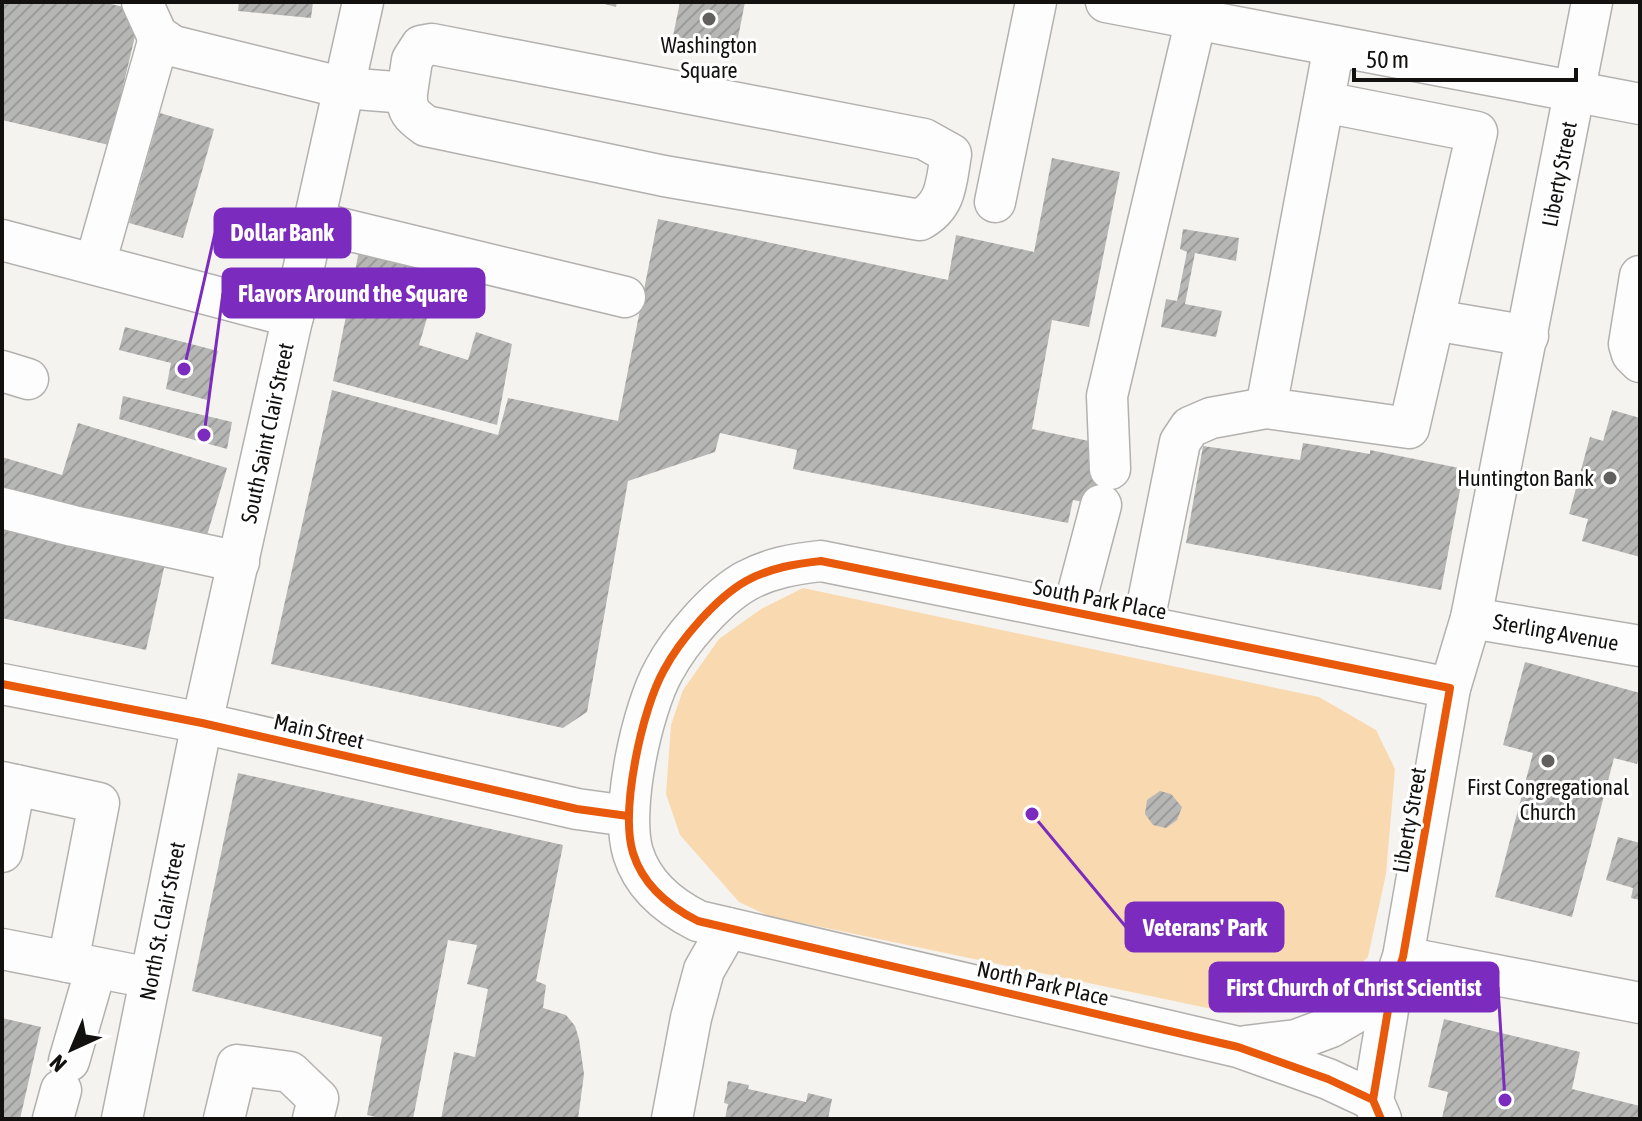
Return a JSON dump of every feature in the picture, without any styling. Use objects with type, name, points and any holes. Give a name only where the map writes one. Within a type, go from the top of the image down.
[{"type":"street","points":[[142,2],[151,27],[159,38],[173,46],[344,88],[407,93]]},
{"type":"street","name":"South Saint Clair Street","points":[[202,723],[363,2]]},
{"type":"street","points":[[995,202],[1036,2]]},
{"type":"street","points":[[1106,2],[1640,104]]},
{"type":"street","name":"Liberty Street","points":[[1377,1110],[1397,975],[1450,688],[1471,618],[1592,2]]},
{"type":"street","points":[[1073,611],[1106,487],[1107,396],[1196,19]]},
{"type":"street","points":[[95,264],[159,38]]},
{"type":"street","points":[[432,44],[924,139],[951,154],[944,195],[934,212],[920,220],[664,176],[426,126],[412,117],[407,107],[407,93],[412,60],[421,46],[432,44]]},
{"type":"street","points":[[1266,408],[1334,46]]},
{"type":"street","points":[[1143,626],[1180,442],[1190,427],[1211,418],[1266,408],[1409,428],[1477,132],[1324,102]]},
{"type":"street","points":[[314,222],[625,297]]},
{"type":"street","points":[[2,240],[293,317]]},
{"type":"street","points":[[1640,276],[1629,344],[1632,354],[1640,362]]},
{"type":"street","points":[[1434,320],[1528,336]]},
{"type":"street","points":[[2,508],[239,562]]},
{"type":"street","name":"South Park Place","points":[[628,816],[637,755],[664,670],[711,609],[744,582],[780,566],[821,561],[1450,688]]},
{"type":"street","name":"Sterling Avenue","points":[[1471,618],[1640,646]]},
{"type":"street","name":"Main Street","points":[[2,684],[202,723],[577,809],[628,816]]},
{"type":"street","name":"North St. Clair Street","points":[[122,1119],[202,723]]},
{"type":"street","points":[[2,852],[9,784],[99,803],[82,965],[61,1090]]},
{"type":"street","name":"North Park Place","points":[[628,816],[633,854],[650,884],[673,908],[713,924],[1238,1047],[1328,1079],[1377,1110]]},
{"type":"street","points":[[672,1119],[713,924]]},
{"type":"street","points":[[2,949],[150,978]]},
{"type":"street","points":[[1397,975],[1640,1003]]},
{"type":"street","name":"North Park Place","points":[[1238,1047],[1296,1040],[1331,1027],[1397,975]]},
{"type":"street","points":[[224,1119],[237,1065],[290,1072],[318,1099],[313,1119]]},
{"type":"shaded area","points":[[803,588],[1319,697],[1376,730],[1395,769],[1386,874],[1368,957],[1328,996],[1300,1008],[1231,1013],[769,916],[739,902],[680,835],[666,794],[671,725],[683,690],[719,639],[761,609]]},
{"type":"building","points":[[2,2],[102,2],[141,11],[109,145],[2,120]]},
{"type":"building","points":[[239,2],[313,2],[311,18],[238,11]]},
{"type":"building","name":"Washington Square","points":[[597,2],[617,2],[616,7]]},
{"type":"building","name":"Washington Square","points":[[680,2],[745,2],[736,48],[673,36]]},
{"type":"building","points":[[160,113],[214,129],[183,238],[129,223]]},
{"type":"building","points":[[1052,158],[1120,172],[1089,327],[1052,320],[1032,429],[1103,444],[1119,472],[1111,507],[1073,500],[1068,523],[793,469],[797,450],[720,433],[715,452],[628,481],[587,712],[563,728],[271,664],[332,390],[498,435],[508,398],[618,421],[658,219],[948,280],[956,235],[1034,252]]},
{"type":"building","points":[[1183,229],[1239,238],[1236,261],[1195,253],[1185,304],[1222,311],[1216,337],[1161,327],[1166,299],[1177,301],[1187,252],[1180,249]]},
{"type":"building","points":[[360,246],[442,268],[419,345],[468,360],[476,332],[512,344],[497,425],[333,381]]},
{"type":"building","points":[[125,327],[218,351],[207,400],[166,389],[171,363],[119,350]]},
{"type":"building","points":[[123,396],[232,422],[227,449],[119,419]]},
{"type":"building","name":"Huntington Bank","points":[[1612,410],[1640,418],[1640,557],[1582,541],[1588,519],[1569,514],[1590,437],[1603,441]]},
{"type":"building","points":[[78,423],[227,468],[203,549],[2,489],[2,457],[62,475]]},
{"type":"building","points":[[1303,443],[1370,454],[1370,450],[1464,469],[1441,590],[1186,543],[1203,446],[1300,460]]},
{"type":"building","points":[[2,517],[167,554],[146,650],[2,618]]},
{"type":"building","points":[[1525,662],[1640,693],[1640,752],[1637,764],[1614,758],[1572,917],[1495,897],[1533,753],[1503,745]]},
{"type":"building","points":[[238,773],[563,845],[536,981],[546,985],[543,1008],[566,1015],[575,1026],[579,1039],[584,1074],[578,1119],[441,1119],[454,1052],[475,1057],[488,989],[467,984],[477,945],[448,940],[413,1119],[384,1119],[367,1115],[382,1037],[192,991]]},
{"type":"building","points":[[1160,791],[1171,794],[1182,807],[1177,820],[1166,828],[1153,825],[1145,814],[1147,800]]},
{"type":"building","points":[[1618,837],[1640,843],[1640,900],[1631,898],[1633,888],[1606,880]]},
{"type":"building","points":[[2,1018],[41,1027],[20,1119],[2,1119]]},
{"type":"building","points":[[1444,1019],[1580,1052],[1572,1089],[1640,1106],[1640,1119],[1442,1118],[1448,1092],[1428,1087]]},
{"type":"building","points":[[728,1081],[749,1085],[748,1089],[806,1102],[808,1093],[832,1099],[828,1119],[725,1119]]},
{"type":"cycle path","points":[[1373,1100],[1328,1079],[1238,1047],[698,921],[688,915],[668,902],[643,875],[633,853],[630,834],[631,786],[641,734],[656,687],[671,658],[689,633],[735,588],[782,567],[821,561],[1450,688],[1403,957],[1391,992],[1373,1100],[1381,1119]]},
{"type":"cycle path","points":[[2,684],[202,723],[577,809],[628,816]]},
{"type":"place","name":"Washington Square","points":[[709,19]]},
{"type":"place","name":"Dollar Bank","points":[[184,369]]},
{"type":"place","name":"Flavors Around the Square","points":[[204,435]]},
{"type":"place","name":"Huntington Bank","points":[[1610,478]]},
{"type":"place","name":"First Congregational Church","points":[[1548,761]]},
{"type":"place","name":"Veterans' Park","points":[[1032,814]]},
{"type":"place","name":"First Church of Christ Scientist","points":[[1505,1100]]}]
